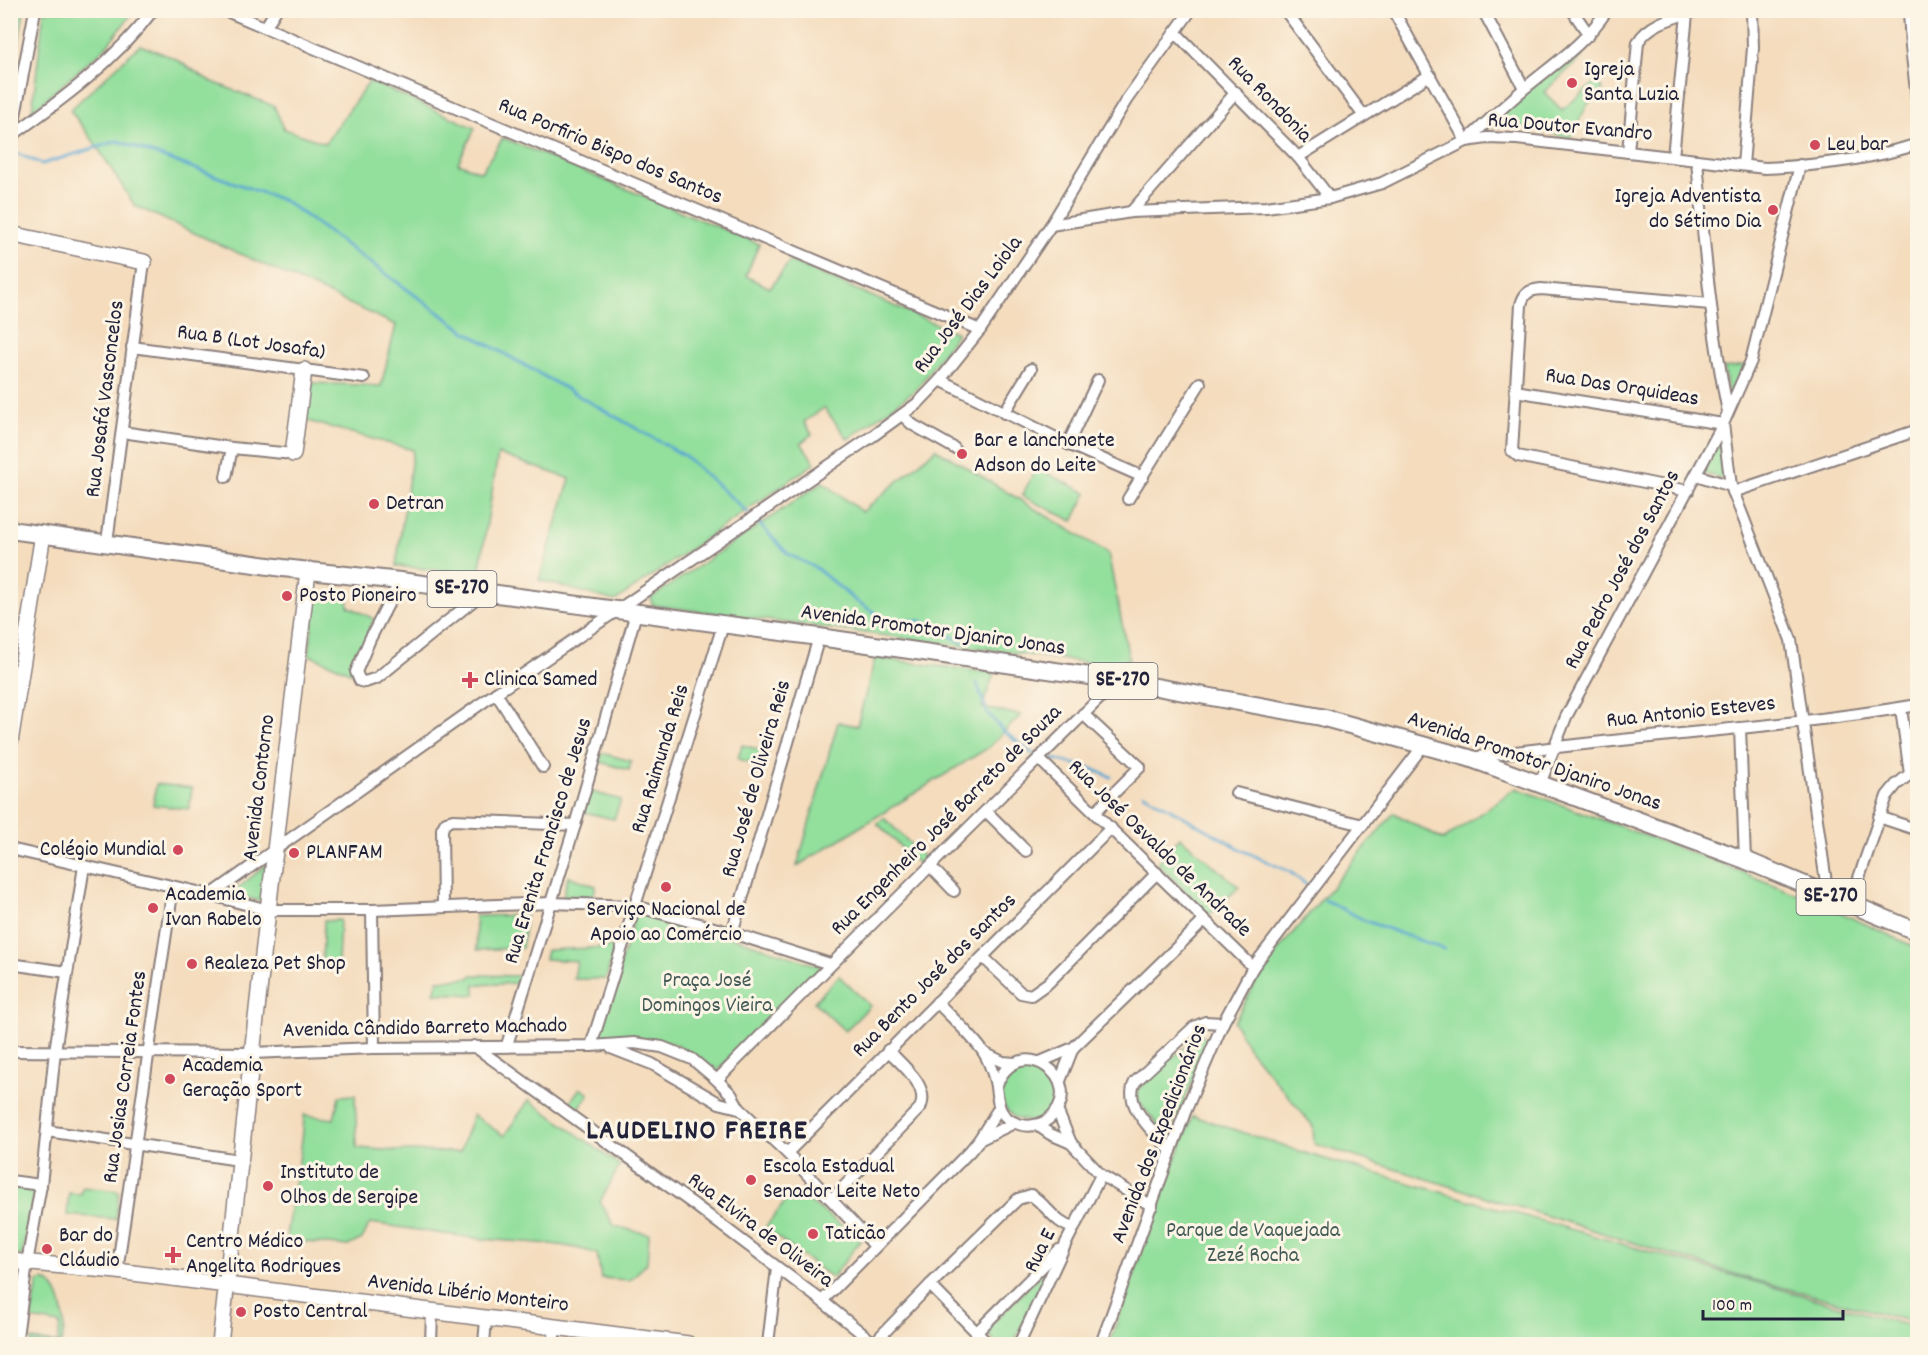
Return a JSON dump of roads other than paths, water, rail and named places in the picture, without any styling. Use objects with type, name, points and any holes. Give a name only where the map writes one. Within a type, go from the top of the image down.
[{"type":"main road","points":[[10,234],[144,262]]},
{"type":"main road","points":[[293,454],[304,370]]},
{"type":"main road","name":"SE-270","points":[[10,530],[308,571]]},
{"type":"main road","points":[[10,742],[42,534]]},
{"type":"main road","name":"Avenida Promotor Djaniro Jonas","points":[[308,571],[400,581],[819,637],[1118,680],[1321,717],[1469,758],[1745,860]]},
{"type":"main road","name":"Avenida Contorno","points":[[220,1344],[239,1160],[308,571]]},
{"type":"main road","name":"SE-270","points":[[1745,860],[1917,932]]},
{"type":"main road","name":"Avenida Libério Monteiro","points":[[10,1261],[117,1271],[555,1328],[610,1340],[688,1344]]},
{"type":"street","points":[[11,136],[35,10]]},
{"type":"street","points":[[11,136],[65,98],[95,72],[121,47],[153,10]]},
{"type":"street","name":"Rua Porfirio Bispo dos Santos","points":[[224,10],[980,330]]},
{"type":"street","points":[[266,28],[276,10]]},
{"type":"street","name":"Rua José Dias Loiola","points":[[212,896],[496,693],[918,403],[940,380],[980,330],[1051,225],[1127,99],[1191,10]]},
{"type":"street","points":[[1285,10],[1364,116]]},
{"type":"street","points":[[1393,10],[1466,141],[1524,88],[1589,35],[1607,10]]},
{"type":"street","points":[[1483,10],[1524,88]]},
{"type":"street","points":[[1572,10],[1589,35]]},
{"type":"street","points":[[1743,165],[1753,48],[1752,10]]},
{"type":"street","points":[[1910,10],[1909,31],[1917,108]]},
{"type":"street","points":[[1628,152],[1638,42],[1644,33],[1657,25],[1692,12],[1672,157]]},
{"type":"street","name":"Rua Rondonia","points":[[1175,32],[1298,157],[1330,198]]},
{"type":"street","points":[[1298,157],[1430,75]]},
{"type":"street","points":[[1131,212],[1236,92]]},
{"type":"street","name":"Rua Doutor Evandro","points":[[1051,225],[1131,212],[1266,207],[1330,198],[1382,183],[1466,141],[1487,138],[1517,139],[1765,168],[1878,155],[1917,144]]},
{"type":"street","points":[[1697,160],[1710,304],[1718,366],[1728,412]]},
{"type":"street","name":"Rua Pedro José dos Santos","points":[[1540,783],[1566,717],[1696,476],[1723,424],[1751,361],[1800,165]]},
{"type":"street","name":"Rua Josafá Vasconcelos","points":[[107,542],[144,262]]},
{"type":"street","points":[[1688,491],[1518,456],[1512,451],[1521,304],[1528,291],[1541,289],[1710,304]]},
{"type":"street","name":"Rua B (Lot Josafa)","points":[[132,346],[364,378]]},
{"type":"street","points":[[1004,412],[1031,369]]},
{"type":"street","points":[[940,380],[1068,444],[1143,477]]},
{"type":"street","points":[[1068,444],[1098,380]]},
{"type":"street","points":[[1128,499],[1200,383]]},
{"type":"street","name":"Rua Das Orquideas","points":[[1515,391],[1723,424]]},
{"type":"street","points":[[902,415],[954,448]]},
{"type":"street","points":[[1723,424],[1732,489],[1791,640],[1828,896]]},
{"type":"street","points":[[1696,476],[1732,489],[1917,430]]},
{"type":"street","points":[[122,432],[232,448],[293,454]]},
{"type":"street","points":[[226,477],[232,448]]},
{"type":"street","points":[[400,581],[356,672],[360,681],[365,682],[377,678],[484,592]]},
{"type":"street","name":"Rua Erenita Francisco de Jesus","points":[[507,1045],[575,825],[636,614]]},
{"type":"street","name":"Rua Raimunda Reis","points":[[635,906],[723,625]]},
{"type":"street","name":"Rua José de Oliveira Reis","points":[[732,933],[819,637]]},
{"type":"street","name":"Rua Engenheiro José Barreto de Souza","points":[[830,964],[931,867],[1118,680]]},
{"type":"street","points":[[496,693],[543,767]]},
{"type":"street","name":"Rua Antonio Esteves","points":[[1469,758],[1554,746],[1803,721],[1917,705]]},
{"type":"street","points":[[1850,904],[1887,796],[1892,789],[1914,773],[1901,708]]},
{"type":"street","points":[[1083,714],[1140,768],[1095,812]]},
{"type":"street","points":[[1740,728],[1745,860]]},
{"type":"street","name":"Avenida dos Expedicionários","points":[[1101,1344],[1185,1112],[1223,1023],[1253,967],[1423,746]]},
{"type":"street","name":"Rua José Osvaldo de Andrade","points":[[1039,759],[1253,967]]},
{"type":"street","points":[[1236,793],[1363,825]]},
{"type":"street","points":[[986,811],[1026,851]]},
{"type":"street","points":[[1879,817],[1917,830]]},
{"type":"street","points":[[443,907],[442,829],[446,822],[453,820],[575,825]]},
{"type":"street","name":"Rua Bento José dos Santos","points":[[787,1153],[1111,828]]},
{"type":"street","points":[[10,849],[268,910],[372,910],[551,903],[635,906],[830,964],[717,1080]]},
{"type":"street","points":[[16,1344],[41,1185],[55,1051],[84,866]]},
{"type":"street","points":[[931,867],[954,891]]},
{"type":"street","points":[[983,957],[1021,993],[1031,995],[1037,992],[1157,873]]},
{"type":"street","name":"Rua Josias Correia Fontes","points":[[117,1271],[147,1053],[173,888]]},
{"type":"street","points":[[595,1046],[635,906]]},
{"type":"street","points":[[372,910],[374,1048]]},
{"type":"street","points":[[1040,1062],[1073,1048],[1205,920]]},
{"type":"street","points":[[10,964],[67,972]]},
{"type":"street","points":[[937,1002],[984,1053],[1003,1062],[1014,1063],[1027,1060],[1040,1062],[1055,1073],[1060,1081],[1062,1096],[1057,1110],[1045,1122],[1037,1125],[1025,1126],[1007,1118],[999,1108],[996,1087],[984,1053]]},
{"type":"street","points":[[1171,1151],[1140,1115],[1133,1102],[1132,1088],[1135,1082],[1194,1027],[1205,1022],[1223,1023]]},
{"type":"street","points":[[595,1046],[646,1044],[672,1050],[692,1059],[731,1094],[739,1108],[787,1153],[875,1246]]},
{"type":"street","name":"Avenida Cândido Barreto Machado","points":[[10,1051],[252,1053],[507,1045],[595,1046]]},
{"type":"street","name":"Rua Elvira de Oliveira","points":[[474,1046],[692,1203],[822,1301],[874,1344]]},
{"type":"street","points":[[595,1046],[640,1058],[711,1099],[739,1108]]},
{"type":"street","points":[[1060,1081],[1073,1048]]},
{"type":"street","points":[[831,1200],[920,1108],[923,1102],[920,1087],[888,1050]]},
{"type":"street","points":[[996,1087],[1006,1069],[1014,1063]]},
{"type":"street","points":[[723,1104],[731,1094]]},
{"type":"street","points":[[822,1301],[979,1140],[999,1108]]},
{"type":"street","points":[[1057,1110],[1071,1143],[1101,1175],[1152,1206]]},
{"type":"street","points":[[979,1140],[1014,1123]]},
{"type":"street","points":[[1037,1125],[1050,1134],[1071,1143]]},
{"type":"street","points":[[47,1131],[239,1160]]},
{"type":"street","name":"Rua E","points":[[1019,1344],[1066,1243],[1101,1175]]},
{"type":"street","points":[[10,1181],[41,1185]]},
{"type":"street","points":[[874,1344],[930,1285],[1024,1196],[1031,1195],[1039,1200],[1060,1222],[1074,1228]]},
{"type":"street","points":[[977,1332],[1066,1243]]},
{"type":"street","points":[[768,1344],[777,1268]]},
{"type":"street","points":[[930,1285],[988,1344]]},
{"type":"street","points":[[431,1344],[432,1312]]},
{"type":"street","points":[[484,1344],[486,1319]]},
{"type":"street","points":[[553,1344],[555,1328]]},
{"type":"waterway","points":[[11,151],[42,164],[118,141],[285,201],[466,332],[685,456],[755,519],[788,554],[816,568],[856,601],[885,619],[921,621],[964,643]]},
{"type":"waterway","points":[[977,683],[987,712],[1002,730],[1033,754]]},
{"type":"waterway","points":[[1050,758],[1090,768],[1111,777]]},
{"type":"waterway","points":[[1144,794],[1244,851],[1290,872],[1307,885]]},
{"type":"waterway","points":[[1325,900],[1366,921],[1444,949]]},
{"type":"place","name":"Igreja Santa Luzia","points":[[1572,83]]},
{"type":"place","name":"Leu bar","points":[[1815,145]]},
{"type":"place","name":"Igreja Adventista do Sétimo Dia","points":[[1773,210]]},
{"type":"place","name":"Bar e lanchonete Adson do Leite","points":[[962,454]]},
{"type":"place","name":"Detran","points":[[374,504]]},
{"type":"place","name":"Posto Pioneiro","points":[[287,596]]},
{"type":"place","name":"Clinica Samed","points":[[470,680]]},
{"type":"place","name":"Colégio Mundial","points":[[178,850]]},
{"type":"place","name":"PLANFAM","points":[[294,853]]},
{"type":"place","name":"Serviço Nacional de Apoio ao Comércio","points":[[666,887]]},
{"type":"place","name":"Academia Ivan Rabelo","points":[[153,908]]},
{"type":"place","name":"Realeza Pet Shop","points":[[192,964]]},
{"type":"place","name":"Academia Geração Sport","points":[[170,1079]]},
{"type":"place","name":"Escola Estadual Senador Leite Neto","points":[[751,1180]]},
{"type":"place","name":"Instituto de Olhos de Sergipe","points":[[268,1186]]},
{"type":"place","name":"Taticão","points":[[813,1234]]},
{"type":"place","name":"Bar do Cláudio","points":[[47,1249]]},
{"type":"place","name":"Centro Médico Angelita Rodrigues","points":[[173,1255]]},
{"type":"place","name":"Posto Central","points":[[241,1312]]},
{"type":"district","name":"LAUDELINO FREIRE","points":[[697,1133]]},
{"type":"park label","name":"Praça José Domingos Vieira","points":[[707,994]]},
{"type":"park label","name":"Parque de Vaquejada Zezé Rocha","points":[[1253,1244]]}]
